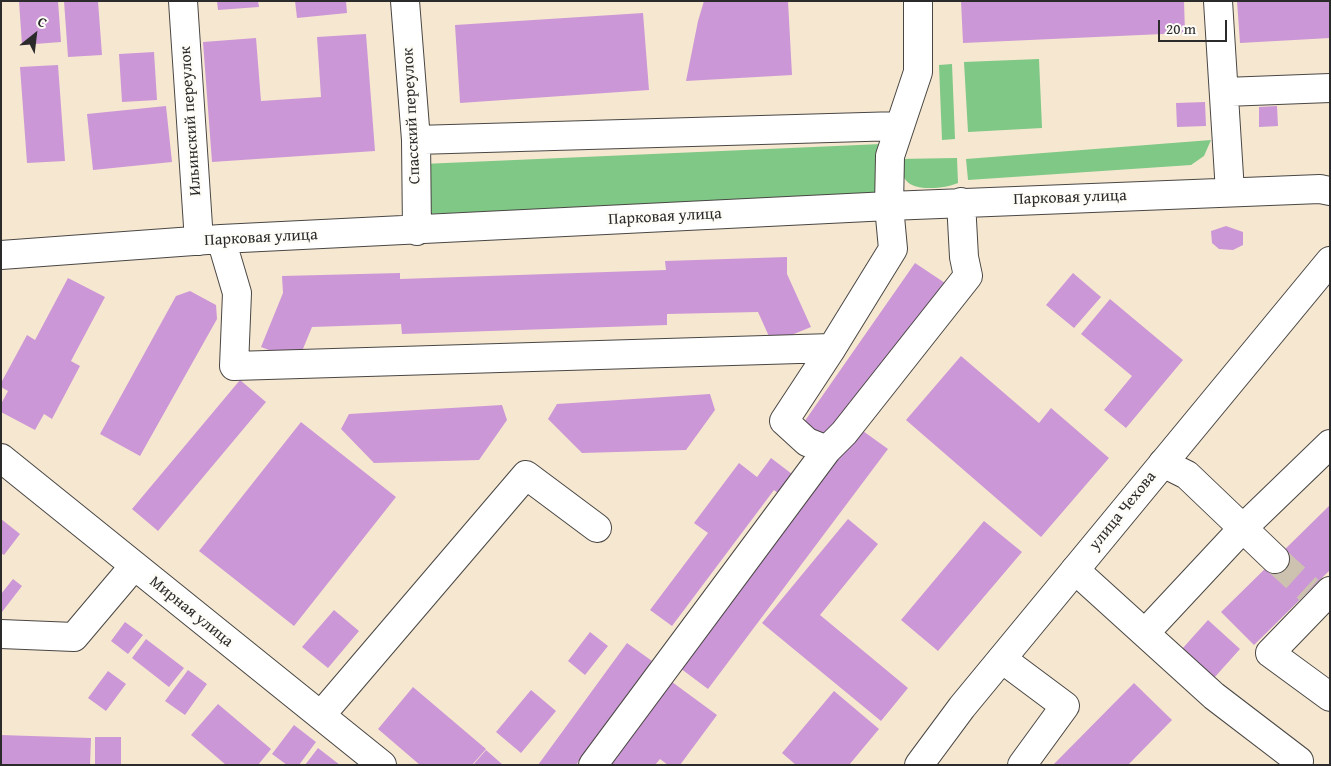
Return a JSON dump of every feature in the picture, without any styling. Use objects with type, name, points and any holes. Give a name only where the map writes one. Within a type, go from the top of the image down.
[{"type":"street","name":"Ильинский переулок","points":[[183,1],[210,240],[237,293],[234,366],[832,348]]},
{"type":"street","name":"Спасский переулок","points":[[405,1],[416,140],[418,231]]},
{"type":"street","points":[[827,450],[808,442],[784,421],[893,249],[889,206],[890,156],[918,72],[918,1]]},
{"type":"street","points":[[1218,1],[1230,192]]},
{"type":"street","points":[[1225,92],[1330,88]]},
{"type":"street","points":[[416,140],[899,126]]},
{"type":"street","name":"Парковая улица","points":[[1,255],[210,240],[418,231],[961,202],[1320,189],[1330,191]]},
{"type":"street","points":[[593,765],[827,450],[844,432],[968,276],[964,257],[961,202]]},
{"type":"street","name":"улица Чехова","points":[[919,765],[1002,659],[1330,261]]},
{"type":"street","points":[[1145,633],[1243,528],[1330,444]]},
{"type":"street","name":"Мирная улица","points":[[1,458],[382,765]]},
{"type":"street","points":[[1162,463],[1187,475],[1275,558]]},
{"type":"street","points":[[321,716],[526,475],[597,528]]},
{"type":"street","points":[[7,638],[74,637],[134,566]]},
{"type":"street","points":[[1075,570],[1214,696],[1299,761]]},
{"type":"street","points":[[1320,594],[1270,652],[1330,697]]},
{"type":"street","points":[[1002,659],[1065,706],[1022,765]]},
{"type":"green space","points":[[1039,59],[1042,128],[968,132],[964,62]]},
{"type":"green space","points":[[952,64],[955,139],[942,140],[939,65]]},
{"type":"green space","points":[[1211,140],[1204,156],[1191,165],[968,180],[966,159]]},
{"type":"green space","points":[[882,144],[881,196],[425,214],[423,164]]},
{"type":"green space","points":[[957,158],[958,183],[934,188],[921,188],[907,182],[897,159]]},
{"type":"building","points":[[19,1],[58,1],[61,42],[22,45]]},
{"type":"building","points":[[64,1],[98,1],[102,55],[68,57]]},
{"type":"building","points":[[217,1],[258,1],[259,7],[218,10]]},
{"type":"building","points":[[295,1],[346,1],[347,13],[297,18]]},
{"type":"building","points":[[704,1],[788,1],[792,75],[686,81]]},
{"type":"building","points":[[961,1],[1184,1],[1185,33],[963,43]]},
{"type":"building","points":[[1237,1],[1330,1],[1330,38],[1240,43]]},
{"type":"building","points":[[643,13],[649,90],[460,103],[455,25]]},
{"type":"building","points":[[366,34],[375,151],[212,162],[203,42],[256,38],[261,101],[321,97],[317,37]]},
{"type":"building","points":[[154,52],[157,100],[122,102],[119,54]]},
{"type":"building","points":[[58,65],[65,161],[27,163],[20,67]]},
{"type":"building","points":[[1205,102],[1206,126],[1177,127],[1176,103]]},
{"type":"building","points":[[166,106],[172,162],[93,170],[87,114]]},
{"type":"building","points":[[1277,106],[1278,126],[1259,127],[1259,107]]},
{"type":"building","points":[[1226,226],[1243,232],[1243,245],[1233,250],[1219,249],[1212,243],[1211,231]]},
{"type":"building","points":[[787,257],[787,274],[811,327],[772,343],[758,312],[667,314],[667,325],[402,334],[401,324],[312,327],[298,361],[261,347],[283,293],[282,276],[400,273],[400,279],[666,270],[665,261]]},
{"type":"building","points":[[915,263],[945,283],[825,441],[802,425]]},
{"type":"building","points":[[1073,273],[1101,297],[1074,328],[1046,305]]},
{"type":"building","points":[[68,278],[105,297],[71,361],[80,366],[52,419],[44,414],[35,430],[1,412],[1,404],[8,391],[1,387],[1,383],[27,335],[35,340]]},
{"type":"building","points":[[190,291],[216,305],[217,319],[140,456],[100,434],[176,296]]},
{"type":"building","points":[[1110,299],[1183,360],[1126,428],[1104,410],[1132,376],[1081,334]]},
{"type":"building","points":[[961,356],[1039,423],[1051,408],[1109,458],[1041,537],[906,420]]},
{"type":"building","points":[[240,380],[266,402],[158,531],[132,509]]},
{"type":"building","points":[[710,394],[715,410],[686,450],[582,453],[548,419],[557,404]]},
{"type":"building","points":[[502,405],[507,420],[479,460],[374,463],[341,429],[349,414]]},
{"type":"building","points":[[301,422],[396,497],[294,626],[199,551]]},
{"type":"building","points":[[856,426],[888,449],[708,689],[676,665]]},
{"type":"building","points":[[771,458],[792,474],[778,493],[774,490],[672,626],[650,610],[708,533],[694,523],[739,463],[757,477]]},
{"type":"building","points":[[1330,505],[1330,570],[1254,645],[1221,612]]},
{"type":"building","points":[[1,519],[20,534],[4,555],[1,553]]},
{"type":"building","points":[[848,519],[878,544],[820,615],[908,688],[881,721],[762,623]]},
{"type":"building","points":[[984,521],[1022,552],[938,651],[901,620]]},
{"type":"building","points":[[13,579],[22,586],[2,612],[1,594]]},
{"type":"building","points":[[334,610],[359,631],[328,668],[302,647]]},
{"type":"building","points":[[1208,620],[1240,649],[1214,678],[1182,649]]},
{"type":"building","points":[[125,622],[143,635],[128,654],[111,641]]},
{"type":"building","points":[[590,632],[608,646],[585,675],[568,661]]},
{"type":"building","points":[[146,639],[184,668],[169,687],[132,658]]},
{"type":"building","points":[[627,643],[652,661],[576,765],[538,765]]},
{"type":"building","points":[[188,670],[207,684],[185,715],[165,701]]},
{"type":"building","points":[[108,671],[126,684],[106,711],[88,698]]},
{"type":"building","points":[[668,679],[717,715],[680,765],[668,765],[660,759],[655,765],[604,765]]},
{"type":"building","points":[[1134,683],[1172,720],[1128,765],[1053,765]]},
{"type":"building","points":[[413,687],[486,749],[472,765],[420,765],[378,729]]},
{"type":"building","points":[[531,690],[556,711],[521,753],[496,732]]},
{"type":"building","points":[[834,691],[879,729],[849,765],[796,765],[782,753]]},
{"type":"building","points":[[218,704],[271,749],[258,765],[226,765],[191,735]]},
{"type":"building","points":[[294,725],[316,742],[299,765],[287,765],[272,754]]},
{"type":"building","points":[[1,735],[91,738],[90,765],[1,765]]},
{"type":"building","points":[[95,737],[121,737],[121,765],[95,765]]},
{"type":"building","points":[[318,748],[340,765],[305,765]]},
{"type":"building","points":[[486,750],[503,765],[473,765]]},
{"type":"tunnel","points":[[1275,559],[1309,590]]}]
